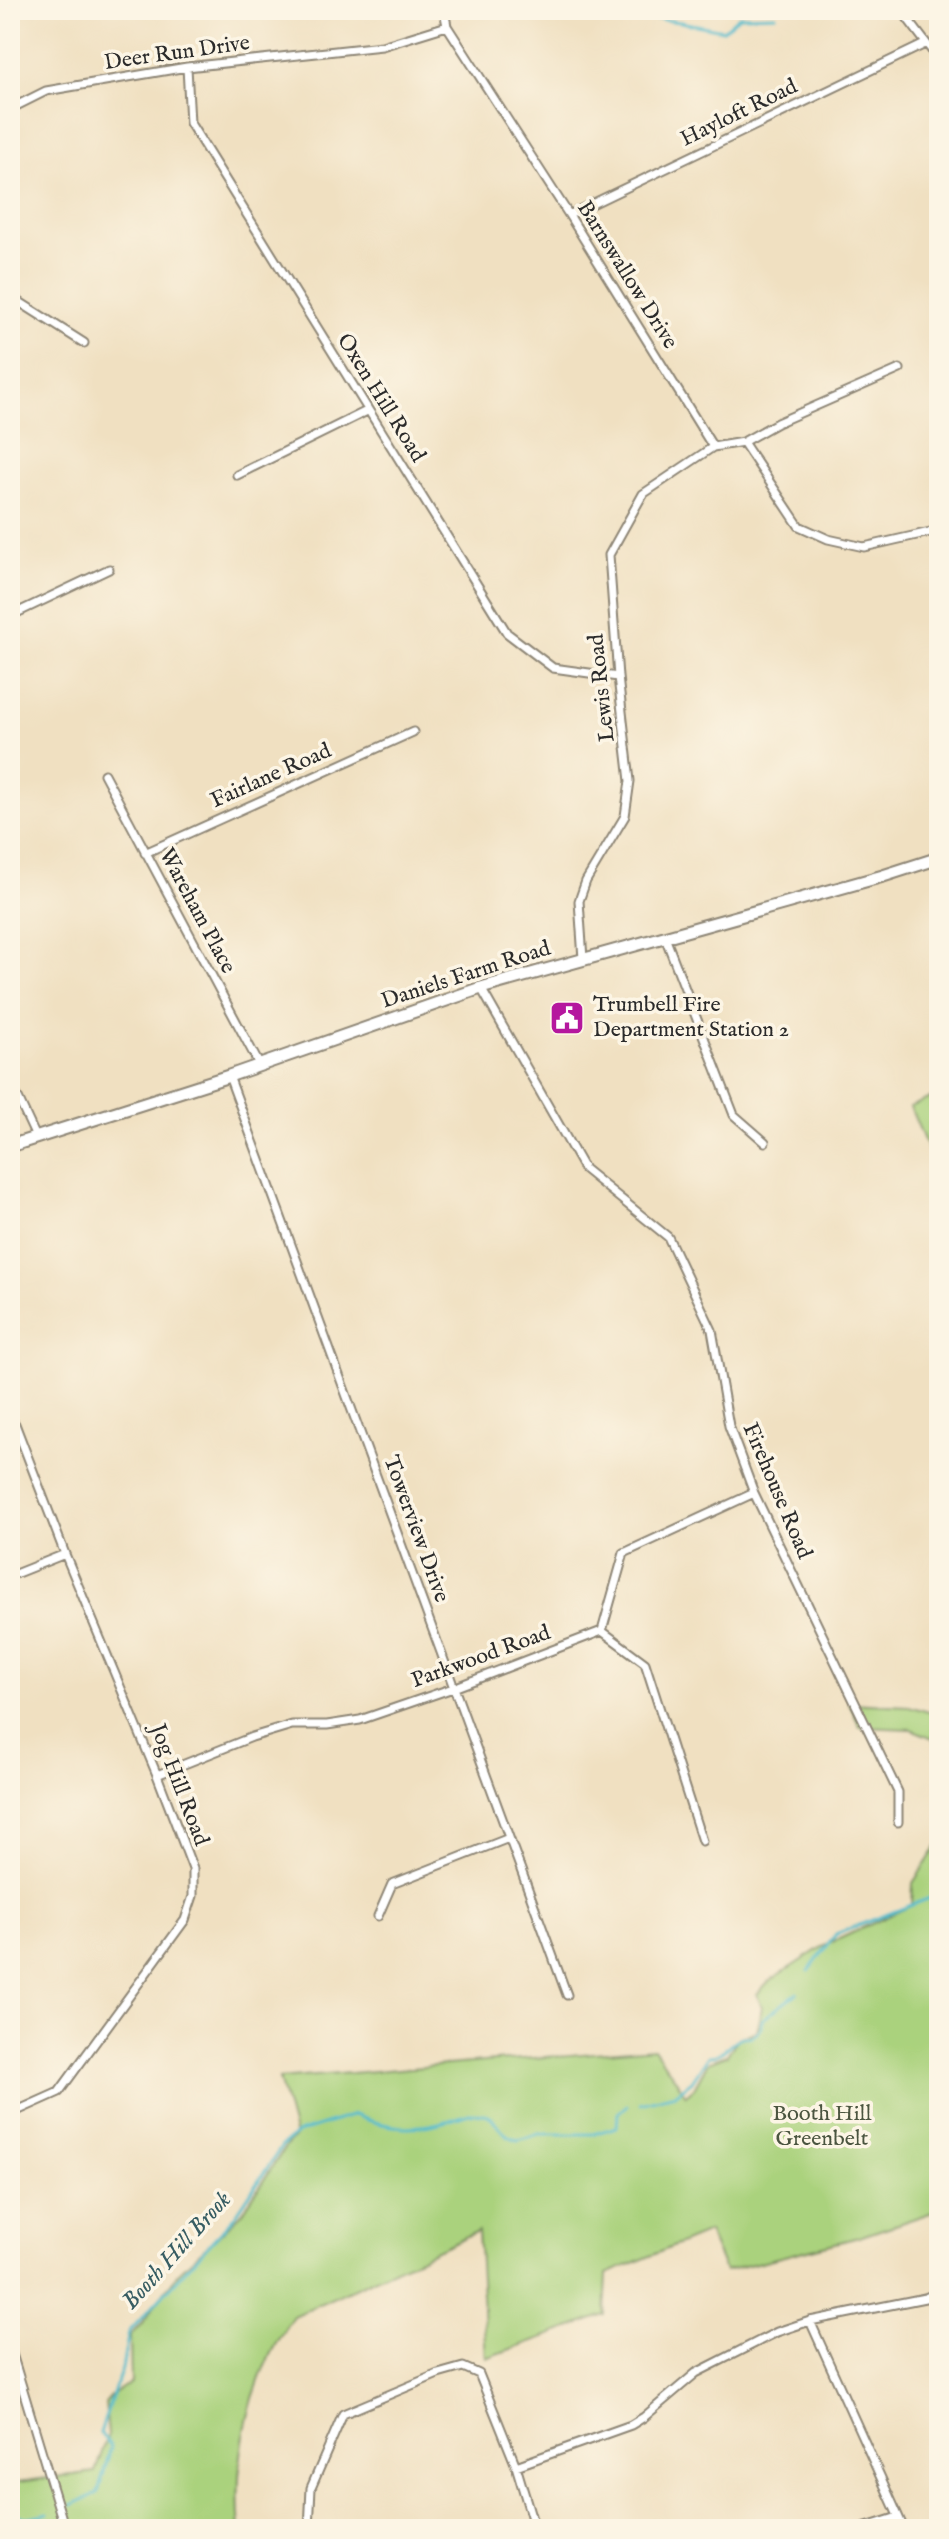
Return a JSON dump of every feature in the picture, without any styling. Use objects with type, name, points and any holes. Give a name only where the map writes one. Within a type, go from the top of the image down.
[{"type":"main road","name":"Daniels Farm Road","points":[[10,1146],[229,1076],[481,988],[939,858]]},
{"type":"street","name":"Barnswallow Drive","points":[[444,10],[447,26],[713,447]]},
{"type":"street","points":[[901,10],[939,60]]},
{"type":"street","name":"Deer Run Drive","points":[[10,109],[46,91],[187,67],[382,46],[447,26]]},
{"type":"street","name":"Hayloft Road","points":[[569,215],[925,44]]},
{"type":"street","name":"Oxen Hill Road","points":[[187,67],[190,123],[507,633],[553,668],[618,677]]},
{"type":"street","points":[[10,296],[84,343]]},
{"type":"street","points":[[713,447],[743,442],[777,423],[900,369]]},
{"type":"street","points":[[237,475],[367,411]]},
{"type":"street","points":[[743,442],[799,526],[828,539],[864,547],[939,530]]},
{"type":"street","name":"Lewis Road","points":[[583,959],[579,901],[592,870],[625,816],[629,798],[609,555],[643,494],[713,447]]},
{"type":"street","points":[[10,616],[109,569]]},
{"type":"street","name":"Fairlane Road","points":[[145,853],[413,732]]},
{"type":"street","name":"Wareham Place","points":[[104,774],[259,1064]]},
{"type":"street","points":[[665,937],[734,1115],[765,1142]]},
{"type":"street","name":"Firehouse Road","points":[[481,988],[584,1169],[668,1237],[712,1330],[729,1426],[754,1493],[898,1792],[898,1822]]},
{"type":"street","name":"Towerview Drive","points":[[229,1076],[567,1995]]},
{"type":"street","points":[[10,1081],[36,1137]]},
{"type":"street","name":"Jog Hill Road","points":[[10,1419],[15,1424],[193,1869],[193,1896],[185,1920],[59,2092],[10,2114]]},
{"type":"street","points":[[702,1841],[645,1663],[602,1631],[624,1553],[754,1493]]},
{"type":"street","points":[[10,1576],[65,1554]]},
{"type":"street","name":"Parkwood Road","points":[[157,1775],[252,1737],[292,1725],[327,1725],[360,1720],[602,1631]]},
{"type":"street","points":[[378,1916],[392,1884],[509,1838]]},
{"type":"street","points":[[516,2466],[631,2425],[696,2373],[777,2332],[810,2321],[925,2298],[939,2292]]},
{"type":"street","points":[[810,2321],[904,2529]]},
{"type":"street","points":[[10,2347],[65,2529]]},
{"type":"street","points":[[309,2529],[311,2488],[343,2414],[438,2374],[463,2367],[479,2374],[516,2466],[535,2529]]},
{"type":"street","points":[[860,2529],[898,2517]]},
{"type":"green space","points":[[939,1094],[939,1176],[910,1107]]},
{"type":"green space","points":[[849,1703],[909,1706],[939,1715],[939,1750],[933,1738],[911,1729],[860,1727]]},
{"type":"green space","name":"Booth Hill Greenbelt","points":[[939,1843],[939,2210],[859,2237],[725,2271],[708,2232],[607,2274],[605,2315],[486,2358],[478,2231],[293,2316],[266,2365],[248,2418],[239,2473],[240,2529],[10,2529],[10,2483],[95,2472],[108,2435],[105,2403],[131,2383],[130,2336],[178,2273],[242,2213],[295,2137],[279,2079],[654,2048],[686,2095],[694,2088],[708,2062],[727,2055],[738,2038],[757,2031],[762,2007],[757,1994],[768,1982],[822,1947],[912,1905],[913,1883]]},
{"type":"waterway","points":[[585,10],[723,30],[739,16],[776,15]]},
{"type":"waterway","name":"Booth Hill Brook","points":[[809,1971],[836,1934],[938,1895]]},
{"type":"waterway","name":"Booth Hill Brook","points":[[640,2103],[675,2094],[692,2081],[708,2056],[720,2053],[739,2038],[752,2037],[761,2028],[762,2020],[797,1993]]},
{"type":"waterway","name":"Booth Hill Brook","points":[[72,2505],[98,2493],[111,2447],[100,2433],[122,2368],[129,2332],[235,2216],[282,2146],[298,2133],[354,2115],[377,2123],[411,2127],[479,2113],[491,2117],[507,2135],[518,2140],[539,2134],[593,2134],[617,2127],[618,2113],[627,2105]]},
{"type":"waterway","name":"Booth Hill Brook","points":[[10,2513],[27,2518],[48,2513]]},
{"type":"place","name":"Trumbell Fire Department Station 2","points":[[567,1018]]}]
